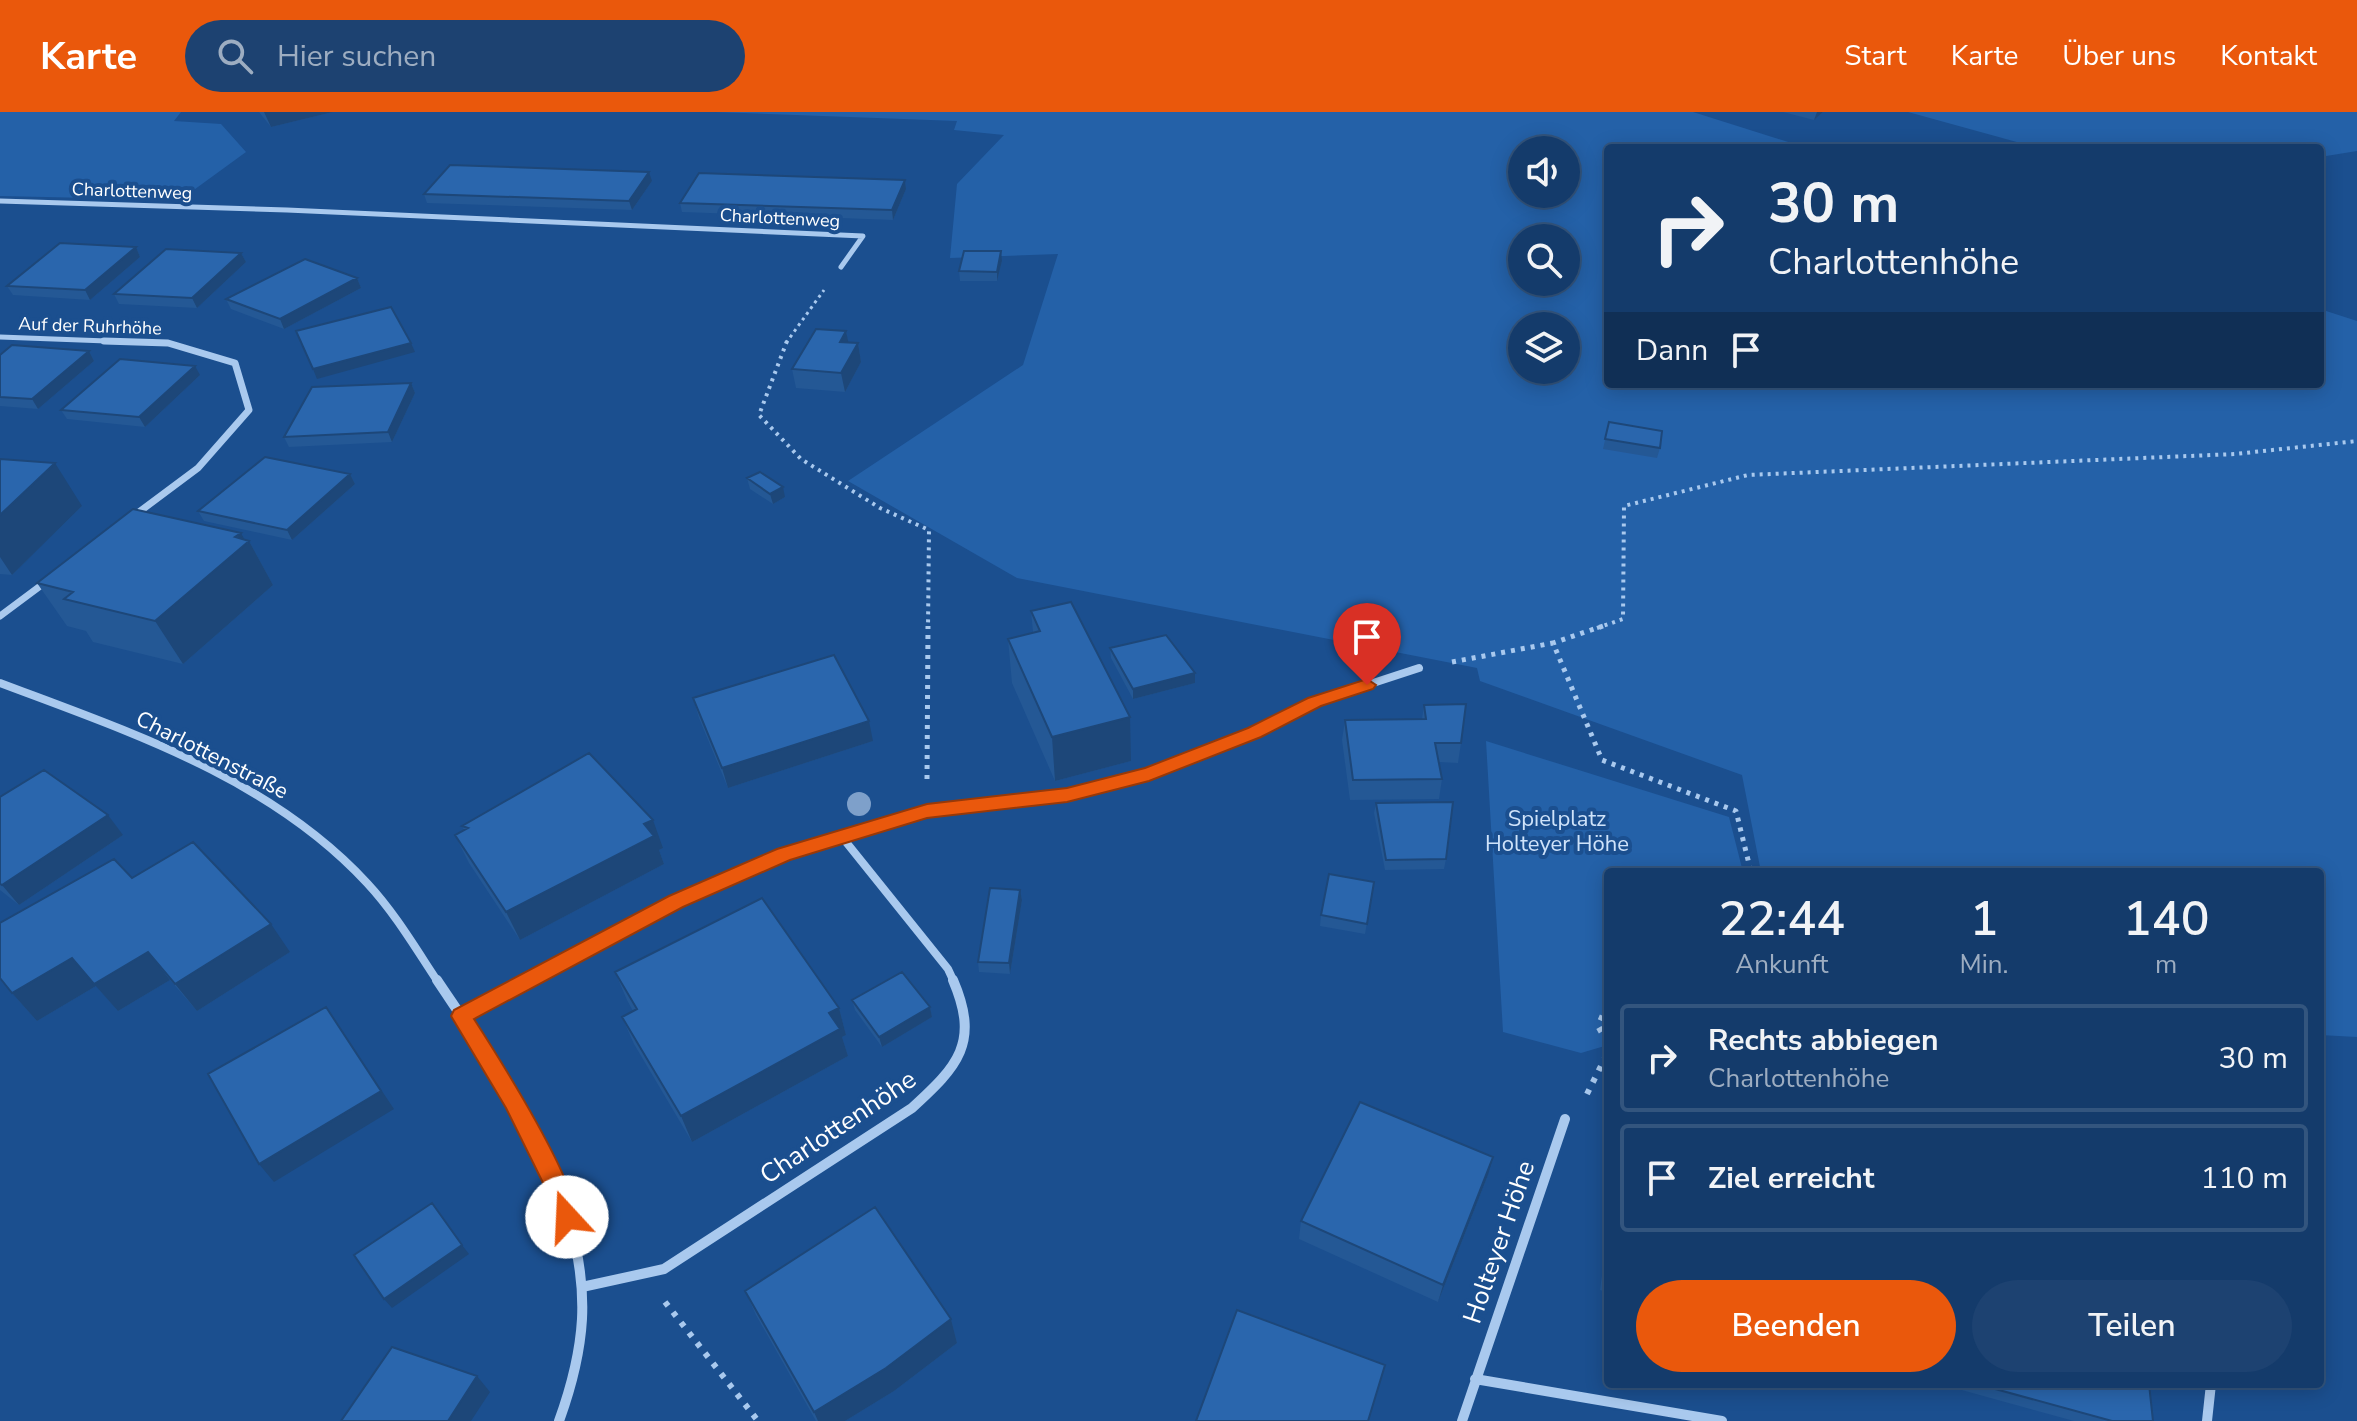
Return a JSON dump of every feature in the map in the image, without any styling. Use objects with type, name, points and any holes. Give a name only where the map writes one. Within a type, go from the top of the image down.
[{"type":"street","name":"Charlottenweg","points":[[0,201],[863,236],[841,267]]},
{"type":"street","name":"Auf der Ruhrhöhe","points":[[0,337],[168,343],[235,363],[249,410],[198,468],[124,523]]},
{"type":"street","points":[[0,616],[49,579]]},
{"type":"street","points":[[461,1016],[676,902],[783,854],[927,811],[1067,795],[1149,774],[1255,733],[1315,702],[1419,668]]},
{"type":"street","name":"Charlottenstraße","points":[[0,683],[190,761],[264,799],[315,835],[361,876],[402,929],[514,1102],[561,1196],[582,1287],[574,1379],[559,1421]]},
{"type":"street","name":"Charlottenhöhe","points":[[582,1287],[664,1269],[912,1108],[943,1080],[963,1049],[965,1008],[948,969],[842,837]]},
{"type":"street","name":"Holteyer Höhe","points":[[1462,1421],[1565,1119]]},
{"type":"street","points":[[1475,1379],[1722,1421]]},
{"type":"street","points":[[2207,1421],[2211,1388]]},
{"type":"path","points":[[841,267],[782,348],[759,415],[801,459],[880,508],[929,530],[927,811]]},
{"type":"path","points":[[1419,668],[1553,643],[1623,619],[1624,506],[1748,475],[2235,454],[2357,441]]},
{"type":"path","points":[[1553,643],[1602,760],[1736,811],[1750,868]]},
{"type":"path","points":[[1604,1013],[1598,1026],[1604,1036]]},
{"type":"path","points":[[1565,1119],[1584,1100],[1604,1060]]},
{"type":"path","points":[[664,1269],[665,1306],[758,1421]]},
{"type":"green space","points":[[0,112],[181,112],[174,121],[221,124],[246,152],[180,200],[0,196]]},
{"type":"green space","points":[[715,112],[1693,112],[1794,144],[1604,144],[1604,388],[2324,388],[2324,310],[2357,321],[2357,1037],[2324,1035],[2324,868],[1760,868],[1742,775],[1480,681],[1477,668],[1017,578],[848,481],[1023,365],[1058,254],[950,258],[957,184],[1004,135],[954,130],[957,121]]},
{"type":"green space","points":[[1908,112],[2357,112],[2357,151],[2324,156],[2324,144],[2024,144]]},
{"type":"green space","name":"Spielplatz Holteyer Höhe","points":[[1486,741],[1729,817],[1742,868],[1604,868],[1604,1046],[1581,1053],[1503,1032]]},
{"type":"building","points":[[450,165],[649,172],[629,201],[424,194]]},
{"type":"building","points":[[699,173],[905,180],[892,210],[680,203]]},
{"type":"building","points":[[60,243],[136,247],[85,290],[7,286]]},
{"type":"building","points":[[166,249],[241,253],[192,298],[114,294]]},
{"type":"building","points":[[964,251],[1001,251],[997,272],[959,271]]},
{"type":"building","points":[[305,259],[357,278],[280,319],[226,299]]},
{"type":"building","points":[[391,307],[411,343],[313,369],[296,331]]},
{"type":"building","points":[[816,329],[846,331],[840,342],[858,343],[841,373],[792,369]]},
{"type":"building","points":[[12,345],[89,351],[32,399],[0,397],[0,355]]},
{"type":"building","points":[[120,359],[195,366],[139,417],[61,410]]},
{"type":"building","points":[[411,383],[388,432],[284,437],[312,387]]},
{"type":"building","points":[[1609,422],[1662,431],[1660,448],[1605,439]]},
{"type":"building","points":[[265,457],[350,474],[287,530],[198,511]]},
{"type":"building","points":[[0,459],[55,463],[0,515]]},
{"type":"building","points":[[760,472],[783,487],[770,494],[747,478]]},
{"type":"building","points":[[133,509],[241,533],[235,537],[249,541],[155,621],[64,599],[73,592],[37,583]]},
{"type":"building","points":[[1071,602],[1130,717],[1052,737],[1008,639],[1040,631],[1031,611]]},
{"type":"building","points":[[1166,635],[1195,673],[1133,689],[1110,648]]},
{"type":"building","points":[[834,655],[869,721],[722,768],[693,698]]},
{"type":"building","points":[[1466,704],[1461,743],[1435,743],[1442,779],[1353,780],[1345,720],[1426,719],[1424,705]]},
{"type":"building","points":[[589,753],[653,820],[644,824],[654,836],[506,912],[455,835],[468,828],[462,826]]},
{"type":"building","points":[[44,770],[108,815],[2,885],[0,797]]},
{"type":"building","points":[[1453,802],[1446,859],[1386,860],[1376,803]]},
{"type":"building","points":[[193,842],[271,924],[175,984],[148,952],[94,984],[72,958],[12,993],[0,978],[0,923],[114,859],[132,878]]},
{"type":"building","points":[[1329,874],[1374,882],[1367,924],[1321,915]]},
{"type":"building","points":[[990,888],[1020,890],[1009,963],[978,962]]},
{"type":"building","points":[[762,898],[839,1008],[829,1013],[840,1029],[681,1116],[622,1017],[637,1009],[615,972]]},
{"type":"building","points":[[902,972],[930,1007],[879,1037],[852,1000]]},
{"type":"building","points":[[326,1007],[381,1091],[259,1164],[208,1074]]},
{"type":"building","points":[[1360,1102],[1493,1157],[1443,1285],[1301,1221]]},
{"type":"building","points":[[432,1203],[462,1245],[384,1299],[354,1255]]},
{"type":"building","points":[[875,1207],[951,1319],[886,1368],[814,1412],[745,1291]]},
{"type":"building","points":[[1237,1310],[1385,1365],[1368,1421],[1196,1421]]},
{"type":"building","points":[[392,1347],[477,1376],[448,1421],[341,1421]]},
{"type":"building","points":[[1992,1388],[2149,1388],[2153,1421],[2112,1421]]},
{"type":"route","points":[[567,1217],[561,1196],[514,1102],[461,1016],[676,902],[783,854],[927,811],[1067,795],[1149,774],[1255,733],[1315,702],[1367,685]]}]
